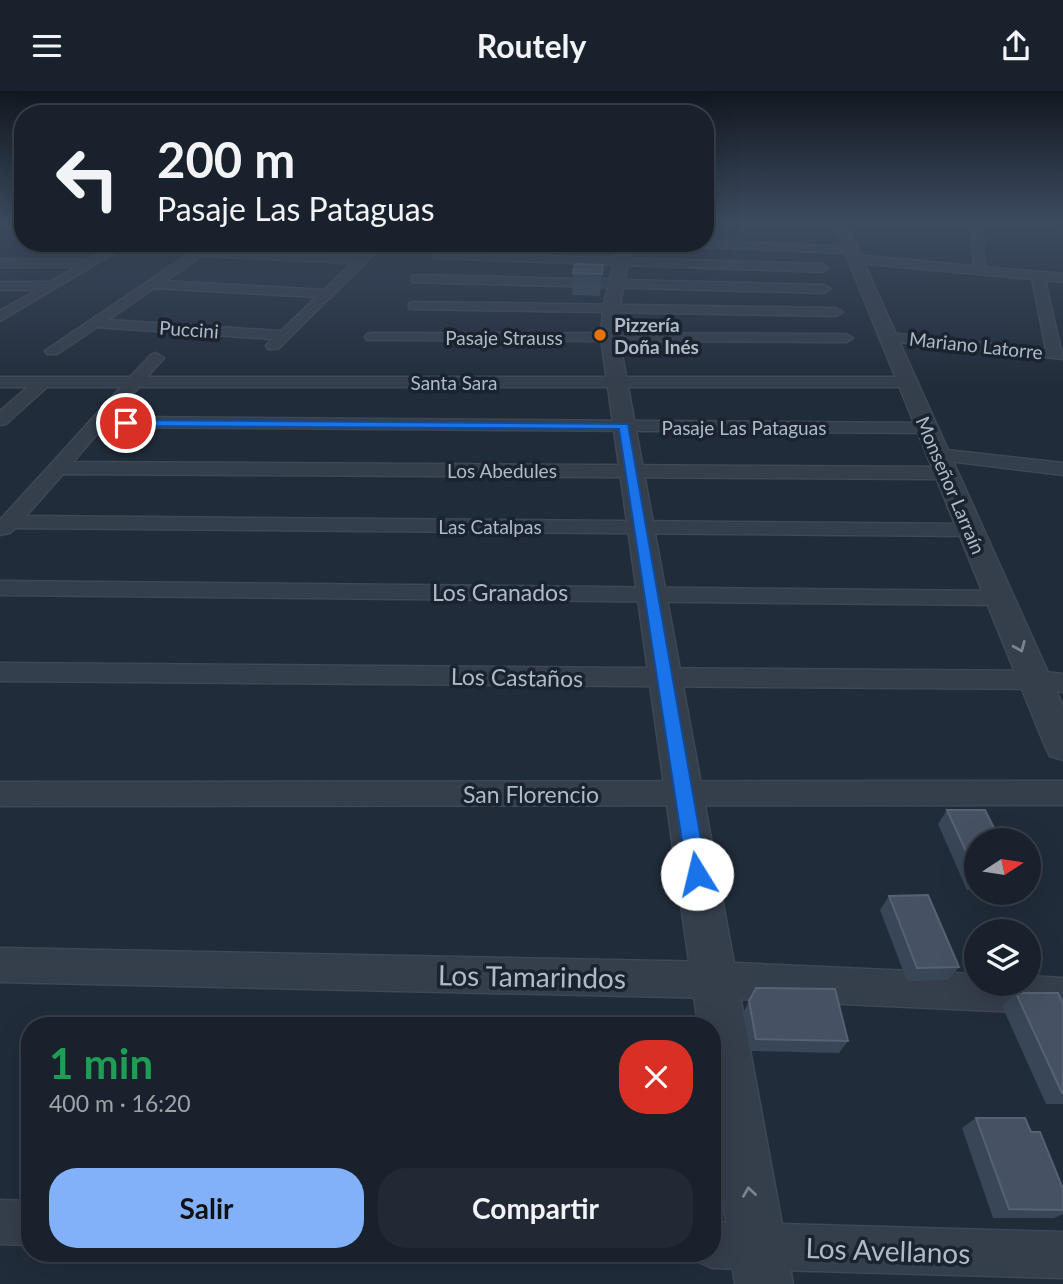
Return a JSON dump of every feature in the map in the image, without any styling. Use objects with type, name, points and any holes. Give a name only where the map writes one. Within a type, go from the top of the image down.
[{"type":"street","points":[[4,312],[65,279]]},
{"type":"street","points":[[52,351],[160,279]]},
{"type":"street","points":[[272,347],[343,279]]},
{"type":"street","points":[[416,279],[824,289]]},
{"type":"street","points":[[618,279],[610,323],[617,382],[721,1017]]},
{"type":"street","name":"Monseñor Larraín","points":[[863,279],[1063,746]]},
{"type":"street","points":[[1039,279],[1058,354]]},
{"type":"street","points":[[152,284],[327,294]]},
{"type":"street","points":[[0,286],[52,286]]},
{"type":"street","points":[[414,306],[610,323],[836,312]]},
{"type":"street","name":"Puccini","points":[[94,323],[284,335]]},
{"type":"street","name":"Pasaje Strauss","points":[[372,337],[610,323],[846,338]]},
{"type":"street","name":"Mariano Latorre","points":[[888,337],[1058,354]]},
{"type":"street","points":[[5,527],[156,358]]},
{"type":"street","name":"Santa Sara","points":[[0,382],[907,382]]},
{"type":"street","points":[[0,421],[43,382]]},
{"type":"street","name":"Pasaje Las Pataguas","points":[[98,422],[927,428]]},
{"type":"street","name":"Los Abedules","points":[[58,468],[631,471],[942,464],[1063,469]]},
{"type":"street","name":"Las Catalpas","points":[[5,527],[971,530]]},
{"type":"street","name":"Los Granados","points":[[0,587],[999,597]]},
{"type":"street","name":"Los Castaños","points":[[0,672],[1035,680],[1063,683]]},
{"type":"street","name":"San Florencio","points":[[0,794],[1063,793]]},
{"type":"street","name":"Los Tamarindos","points":[[0,965],[715,980],[1063,996]]},
{"type":"street","points":[[721,1017],[761,1265]]},
{"type":"street","points":[[0,1223],[21,1223]]},
{"type":"street","name":"Los Avellanos","points":[[721,1249],[761,1265],[1063,1255]]},
{"type":"building","points":[[947,810],[985,810],[994,828],[964,828],[964,847]]},
{"type":"building","points":[[928,895],[959,967],[917,968],[889,896]]},
{"type":"building","points":[[756,988],[835,989],[848,1041],[756,1039],[749,1001]]},
{"type":"building","points":[[1058,993],[1063,1003],[1062,1093],[1017,996]]},
{"type":"building","points":[[976,1118],[1025,1118],[1031,1132],[1040,1132],[1063,1189],[1063,1210],[1009,1209]]},
{"type":"place","name":"Pizzería Doña Inés","points":[[600,335]]},
{"type":"route","points":[[126,423],[624,426],[697,874]]}]
